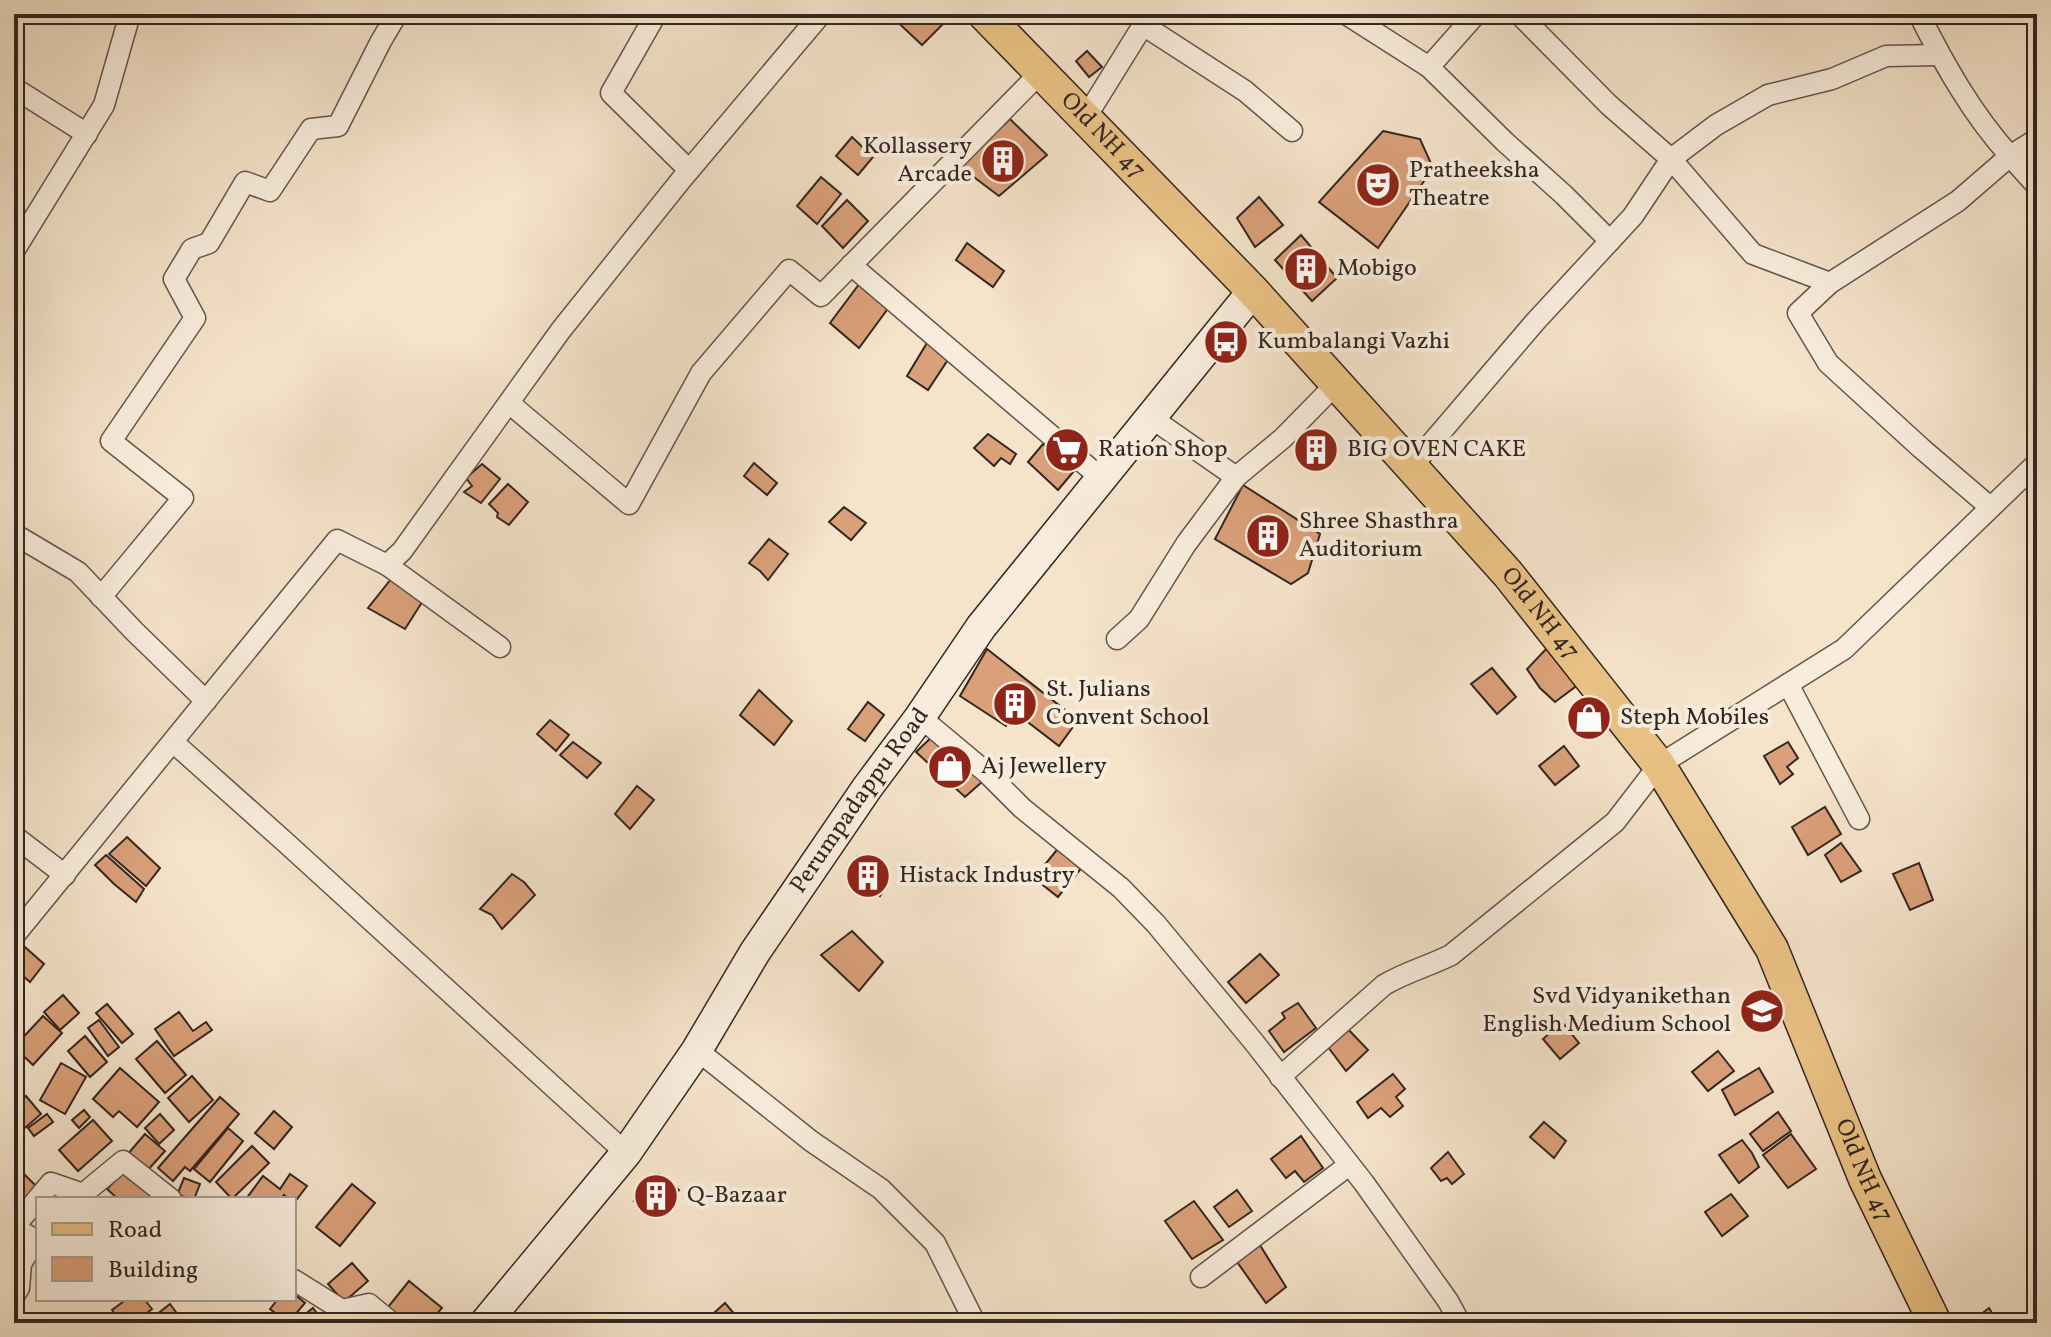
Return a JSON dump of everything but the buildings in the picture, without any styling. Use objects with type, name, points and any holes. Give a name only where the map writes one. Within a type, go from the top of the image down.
[{"type":"main road","name":"Old NH 47","points":[[984,14],[1253,291],[1508,574],[1659,765],[1772,949],[1865,1179],[1935,1323]]},
{"type":"main road","name":"Perumpadappu Road","points":[[485,1323],[626,1153],[697,1050],[755,952],[981,627],[1253,291]]},
{"type":"street","points":[[14,251],[104,105],[130,14]]},
{"type":"street","points":[[101,597],[183,498],[111,441],[195,318],[174,279],[192,249],[209,243],[245,182],[270,191],[311,129],[338,126],[397,14]]},
{"type":"street","points":[[656,14],[611,93],[689,170]]},
{"type":"street","points":[[387,565],[402,551],[561,330],[689,170],[821,14]]},
{"type":"street","points":[[1346,14],[1429,67],[1610,241]]},
{"type":"street","points":[[1429,67],[1476,14]]},
{"type":"street","points":[[1519,14],[1609,105],[1671,159],[1753,254],[1830,283]]},
{"type":"street","points":[[1919,14],[1939,55],[1989,133],[2037,186]]},
{"type":"street","points":[[1086,117],[1146,19],[1245,91],[1292,131]]},
{"type":"street","points":[[1411,467],[1535,322],[1633,216],[1671,159],[1716,125],[1768,95],[1832,79],[1886,56],[1939,55]]},
{"type":"street","points":[[509,403],[629,504],[701,373],[789,270],[821,296],[1041,72]]},
{"type":"street","points":[[14,88],[87,134]]},
{"type":"street","points":[[1990,507],[1828,363],[1798,313],[1830,283],[1958,201],[2010,156],[2037,139]]},
{"type":"street","points":[[851,265],[1101,478]]},
{"type":"street","points":[[1117,639],[1139,619],[1186,544],[1236,477],[1283,438],[1336,384]]},
{"type":"street","points":[[1150,417],[1236,477]]},
{"type":"street","points":[[1280,1077],[1384,985],[1401,974],[1451,955],[1615,822],[1659,765],[1844,649],[1990,507],[2034,474]]},
{"type":"street","points":[[14,534],[78,572],[206,701]]},
{"type":"street","points":[[14,936],[337,540],[387,565],[500,647]]},
{"type":"street","points":[[1788,684],[1859,819]]},
{"type":"street","points":[[920,717],[987,773],[1022,808],[1121,888],[1156,924],[1349,1165],[1418,1257],[1460,1323]]},
{"type":"street","points":[[173,742],[626,1153]]},
{"type":"street","points":[[14,836],[65,875]]},
{"type":"street","points":[[697,1050],[811,1141],[881,1189],[935,1243],[971,1316],[950,1323]]},
{"type":"street","points":[[39,1197],[51,1183],[83,1194],[123,1161],[168,1197]]},
{"type":"street","points":[[1201,1277],[1349,1165]]},
{"type":"street","points":[[14,1296],[19,1288],[21,1264],[35,1240],[14,1227],[36,1201]]},
{"type":"street","points":[[296,1281],[351,1315],[369,1304],[392,1323]]},
{"type":"place","name":"Kollassery Arcade","points":[[1003,161]]},
{"type":"place","name":"Pratheeksha Theatre","points":[[1378,185]]},
{"type":"place","name":"Mobigo","points":[[1306,269]]},
{"type":"place","name":"Kumbalangi Vazhi","points":[[1226,342]]},
{"type":"place","name":"Ration Shop","points":[[1067,450]]},
{"type":"place","name":"BIG OVEN CAKE","points":[[1316,450]]},
{"type":"place","name":"Shree Shasthra Auditorium","points":[[1268,536]]},
{"type":"place","name":"St. Julians Convent School","points":[[1015,704]]},
{"type":"place","name":"Steph Mobiles","points":[[1589,718]]},
{"type":"place","name":"Aj Jewellery","points":[[950,767]]},
{"type":"place","name":"Histack Industry","points":[[868,876]]},
{"type":"place","name":"Svd Vidyanikethan English Medium School","points":[[1762,1011]]},
{"type":"place","name":"Q-Bazaar","points":[[656,1196]]}]
